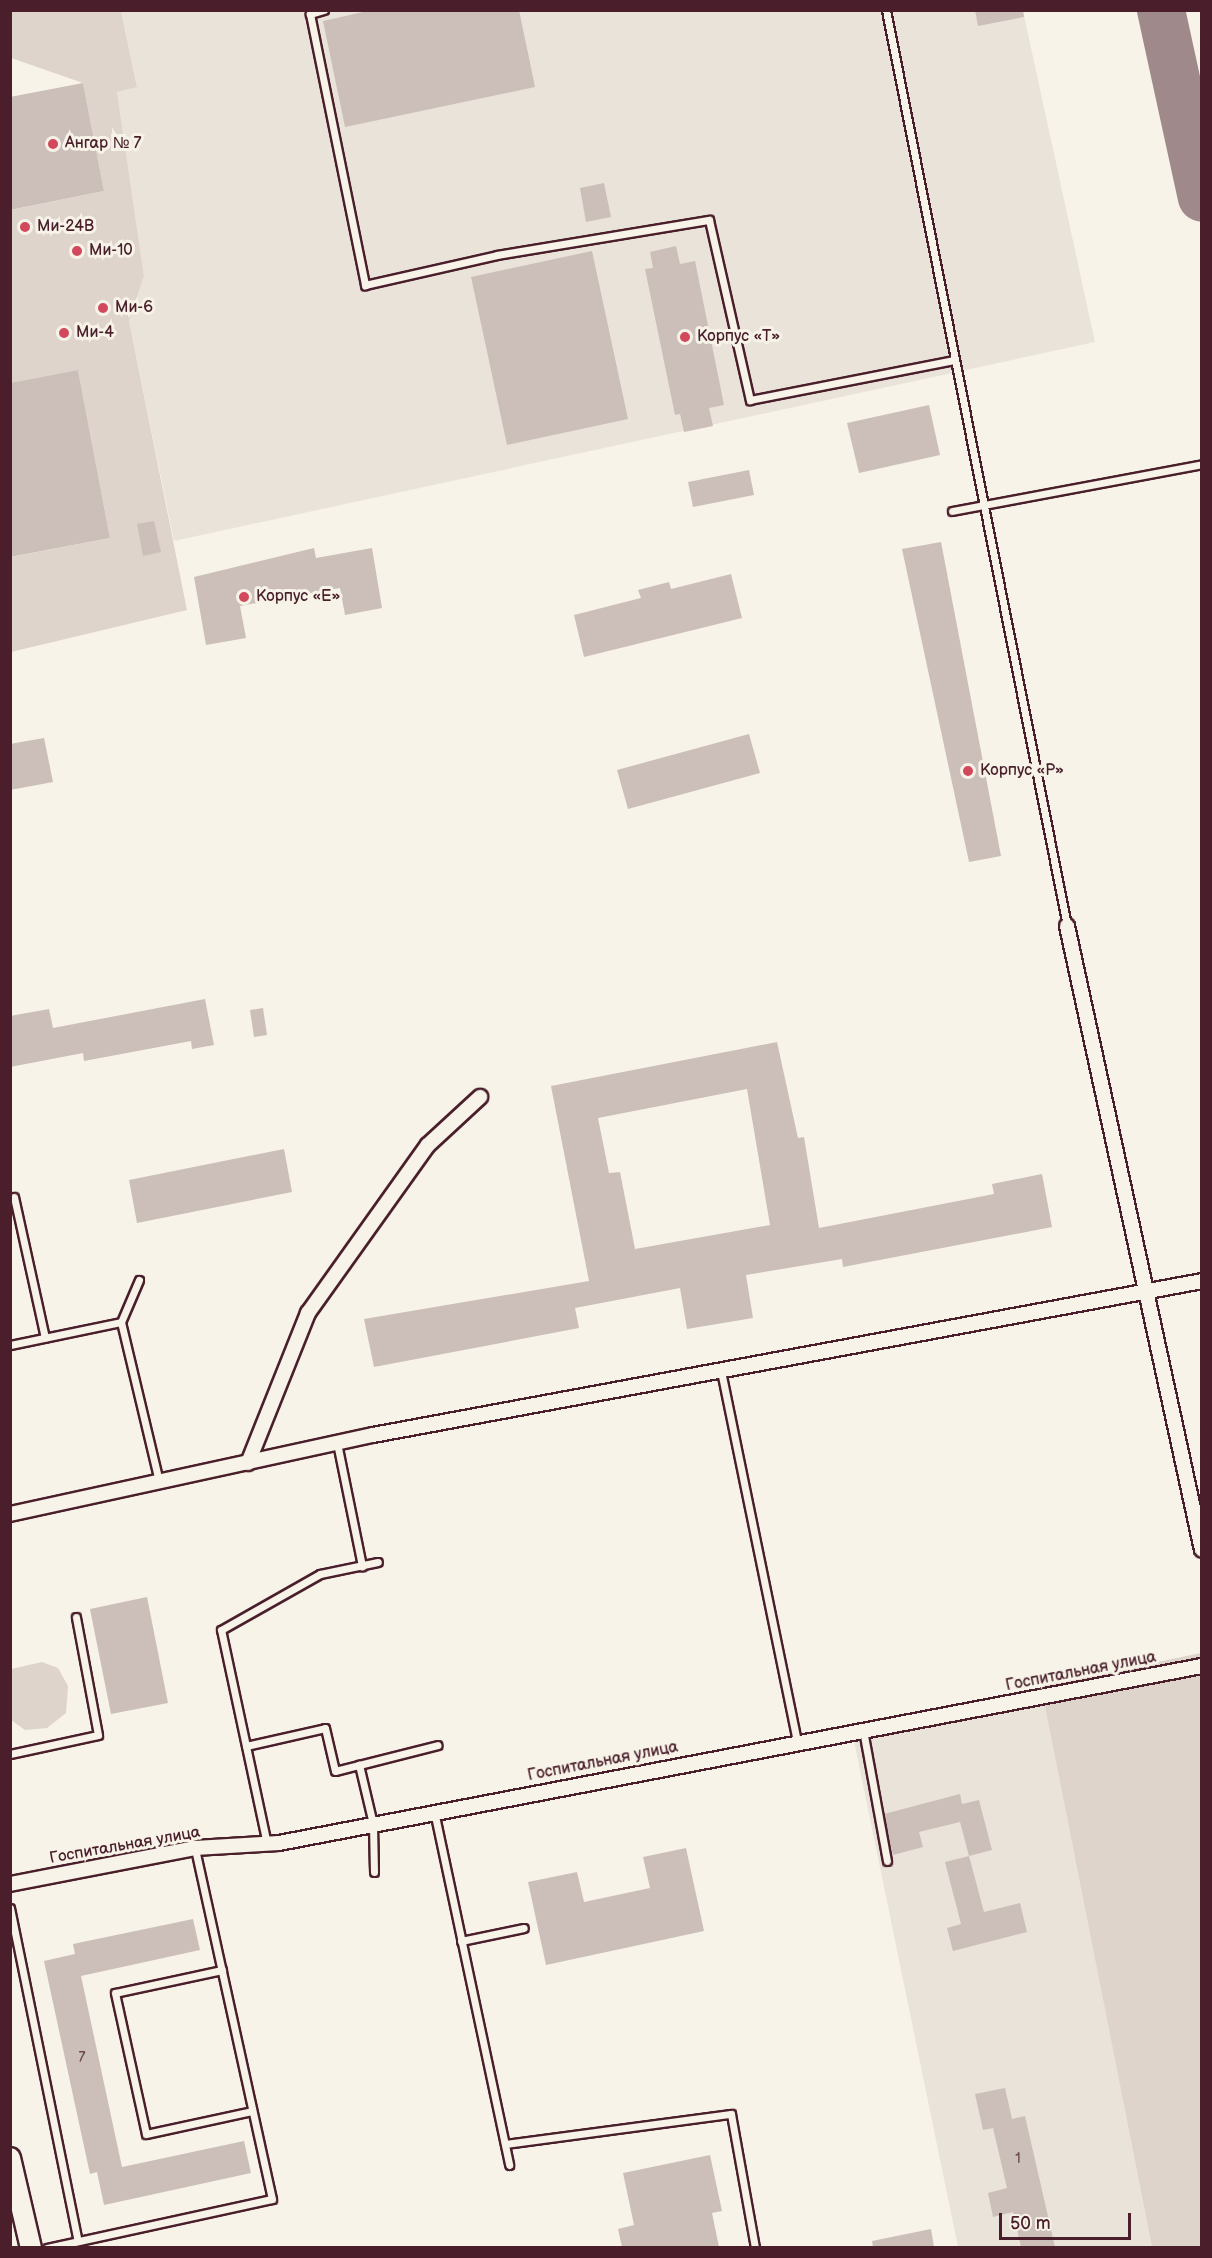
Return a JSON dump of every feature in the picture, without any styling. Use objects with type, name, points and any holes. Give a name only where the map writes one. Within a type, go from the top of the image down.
[{"type":"street","points":[[1067,926],[1202,1550]]},
{"type":"street","points":[[248,1463],[308,1313],[428,1145],[480,1097]]},
{"type":"street","points":[[10,1514],[337,1443],[1202,1281]]},
{"type":"street","name":"Госпитальная улица","points":[[10,1884],[195,1848],[267,1844],[1202,1666]]},
{"type":"street","points":[[10,2158],[31,2247]]},
{"type":"lane","points":[[324,10],[310,14],[365,285],[497,255],[710,220],[750,400],[953,360]]},
{"type":"lane","points":[[886,10],[953,360],[1067,926]]},
{"type":"lane","points":[[952,511],[1202,464]]},
{"type":"lane","points":[[14,1197],[45,1338]]},
{"type":"lane","points":[[139,1280],[121,1322],[159,1483]]},
{"type":"lane","points":[[10,1345],[121,1322]]},
{"type":"lane","points":[[721,1371],[797,1742]]},
{"type":"lane","points":[[337,1443],[362,1566]]},
{"type":"lane","points":[[267,1844],[222,1630],[320,1574],[378,1562]]},
{"type":"lane","points":[[10,1754],[98,1735],[76,1617]]},
{"type":"lane","points":[[246,1746],[325,1728],[335,1771],[438,1745]]},
{"type":"lane","points":[[862,1730],[887,1861]]},
{"type":"lane","points":[[359,1765],[373,1824],[374,1872]]},
{"type":"lane","points":[[434,1811],[509,2165]]},
{"type":"lane","points":[[47,2247],[272,2199],[195,1848]]},
{"type":"lane","points":[[10,1908],[78,2241]]},
{"type":"lane","points":[[461,1941],[524,1928]]},
{"type":"lane","points":[[222,1970],[115,1993],[146,2134],[252,2111]]},
{"type":"lane","points":[[505,2144],[731,2114],[755,2247]]},
{"type":"shaded area","points":[[11,11],[121,11],[137,87],[117,92],[144,276],[129,321],[187,610],[11,652],[11,557],[110,538],[78,370],[11,383],[11,210],[104,191],[83,83],[11,58]]},
{"type":"shaded area","points":[[121,11],[1023,11],[1095,342],[174,541],[129,321],[144,276],[117,92],[137,86]]},
{"type":"shaded area","points":[[1201,1653],[1201,2247],[1152,2247],[1041,1686]]},
{"type":"shaded area","points":[[42,1662],[58,1668],[68,1686],[66,1713],[47,1728],[25,1730],[11,1720],[11,1669]]},
{"type":"shaded area","points":[[1045,1705],[1152,2247],[958,2247],[854,1741]]},
{"type":"building","points":[[372,10],[519,10],[535,87],[345,127],[323,21]]},
{"type":"building","points":[[975,10],[1023,10],[1024,17],[978,26]]},
{"type":"building","name":"Ангар № 7","points":[[83,83],[104,191],[10,210],[10,97]]},
{"type":"building","points":[[604,183],[611,217],[586,222],[580,188]]},
{"type":"building","name":"Корпус «Т»","points":[[676,246],[680,264],[695,261],[724,405],[709,408],[713,426],[684,432],[680,414],[675,415],[645,269],[653,268],[650,252]]},
{"type":"building","points":[[592,251],[628,419],[507,445],[471,277]]},
{"type":"building","points":[[78,370],[110,538],[10,557],[10,383]]},
{"type":"building","points":[[929,405],[940,455],[859,473],[847,423]]},
{"type":"building","points":[[749,470],[754,495],[693,507],[688,482]]},
{"type":"building","points":[[154,521],[161,552],[143,556],[137,524]]},
{"type":"building","name":"Корпус «Р»","points":[[941,542],[1001,856],[969,862],[902,549]]},
{"type":"building","name":"Корпус «Е»","points":[[314,548],[316,558],[372,548],[382,608],[345,615],[340,588],[240,606],[246,638],[206,645],[194,577]]},
{"type":"building","points":[[731,574],[742,618],[584,657],[574,615],[641,598],[638,590],[669,582],[671,589]]},
{"type":"building","points":[[749,734],[760,773],[628,809],[617,770]]},
{"type":"building","points":[[44,738],[53,782],[10,790],[10,744]]},
{"type":"building","points":[[205,999],[214,1045],[192,1049],[191,1041],[84,1061],[83,1053],[10,1067],[10,1016],[49,1009],[53,1028]]},
{"type":"building","points":[[263,1008],[267,1035],[254,1037],[250,1010]]},
{"type":"building","points":[[777,1042],[798,1138],[804,1137],[819,1228],[994,1194],[992,1184],[1042,1174],[1052,1227],[843,1267],[842,1259],[746,1275],[753,1318],[687,1329],[680,1288],[575,1308],[579,1328],[374,1367],[364,1319],[589,1281],[551,1086]],"holes":[[[747,1089],[770,1225],[635,1249],[620,1172],[609,1173],[598,1118]]]},
{"type":"building","points":[[284,1149],[292,1192],[137,1223],[129,1180]]},
{"type":"building","points":[[147,1597],[168,1703],[111,1714],[90,1609]]},
{"type":"building","points":[[960,1794],[962,1804],[979,1800],[992,1850],[969,1856],[960,1822],[919,1832],[923,1847],[893,1855],[884,1814]]},
{"type":"building","points":[[686,1848],[704,1931],[546,1965],[528,1882],[577,1872],[584,1902],[650,1888],[643,1857]]},
{"type":"building","points":[[969,1856],[984,1912],[1020,1903],[1027,1932],[953,1951],[947,1928],[961,1924],[945,1862]]},
{"type":"building","points":[[193,1919],[200,1950],[81,1976],[122,2167],[244,2141],[251,2173],[104,2205],[97,2172],[90,2174],[44,1961],[75,1954],[73,1944]]},
{"type":"building","points":[[1005,2088],[1012,2119],[1025,2116],[1055,2247],[1021,2247],[1013,2212],[993,2217],[988,2193],[1007,2188],[993,2128],[983,2130],[975,2094]]},
{"type":"building","points":[[710,2155],[722,2211],[712,2213],[719,2247],[622,2247],[618,2229],[634,2225],[623,2173]]},
{"type":"building","points":[[931,2229],[934,2247],[873,2247],[872,2241]]},
{"type":"taxiway","points":[[1161,10],[1202,198]]},
{"type":"place","name":"Ангар № 7","points":[[53,144]]},
{"type":"place","name":"Ми-24В","points":[[25,227]]},
{"type":"place","name":"Ми-10","points":[[77,251]]},
{"type":"place","name":"Ми-6","points":[[103,308]]},
{"type":"place","name":"Ми-4","points":[[64,333]]},
{"type":"place","name":"Корпус «Т»","points":[[685,337]]},
{"type":"place","name":"Корпус «Е»","points":[[244,597]]},
{"type":"place","name":"Корпус «Р»","points":[[968,771]]}]
